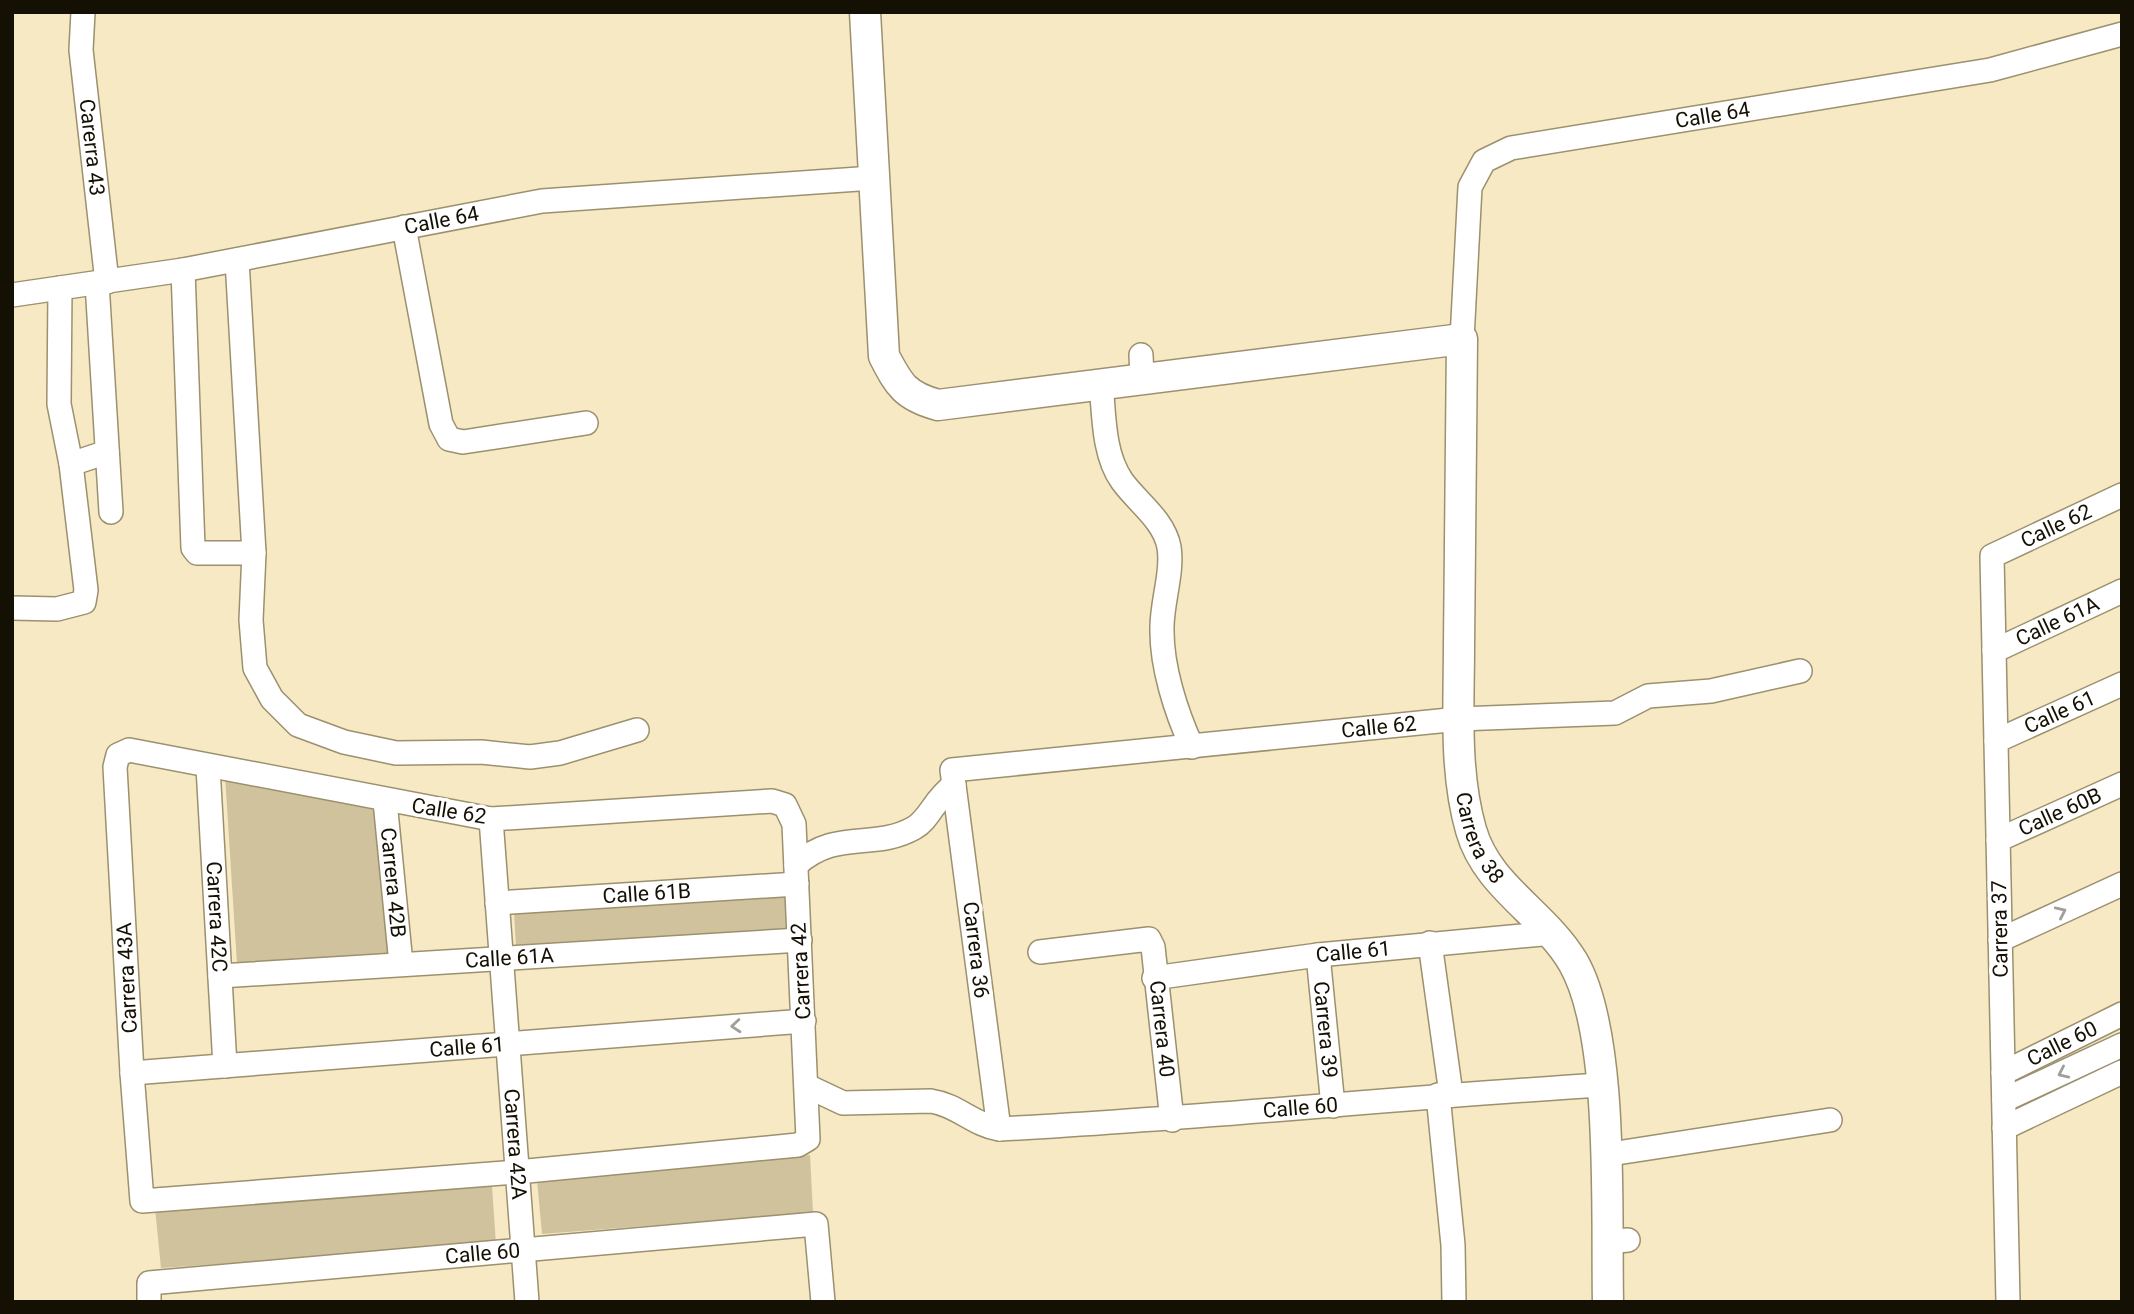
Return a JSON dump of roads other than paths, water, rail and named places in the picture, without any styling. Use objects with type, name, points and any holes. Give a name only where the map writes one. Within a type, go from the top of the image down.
[{"type":"main road","points":[[865,12],[884,356],[895,378],[913,398],[938,405],[1101,382],[1142,366],[1462,339]]},
{"type":"main road","name":"Carrera 38","points":[[1462,339],[1459,719],[1463,795],[1471,832],[1486,866],[1553,933],[1574,963],[1586,992],[1602,1085],[1604,1154],[1617,1241],[1608,1302]]},
{"type":"street","name":"Carerra 43","points":[[83,12],[82,50],[102,283],[110,512]]},
{"type":"street","name":"Calle 64","points":[[1462,339],[1470,187],[1484,162],[1511,148],[1990,70],[2122,34]]},
{"type":"street","name":"Calle 64","points":[[12,295],[183,270],[542,201],[873,178]]},
{"type":"street","points":[[404,227],[441,424],[449,439],[463,442],[586,423]]},
{"type":"street","points":[[237,260],[254,553],[251,620],[255,668],[272,699],[298,725],[344,742],[396,753],[481,752],[530,757],[560,753],[637,730]]},
{"type":"street","points":[[183,270],[193,548],[197,553],[254,553]]},
{"type":"street","points":[[12,608],[57,609],[84,602],[86,590],[71,464],[58,395],[62,348],[60,288]]},
{"type":"street","points":[[1101,382],[1110,459],[1122,481],[1164,533],[1169,548],[1161,630],[1171,685],[1192,747]]},
{"type":"street","points":[[71,464],[107,452]]},
{"type":"street","name":"Calle 62","points":[[1992,556],[2119,502]]},
{"type":"street","name":"Carrera 37","points":[[1992,556],[2008,1302]]},
{"type":"street","name":"Calle 61A","points":[[1994,651],[2122,591]]},
{"type":"street","name":"Calle 62","points":[[953,778],[1192,747],[1459,719],[1615,713],[1648,696],[1711,691],[1800,671]]},
{"type":"street","name":"Calle 61","points":[[1996,741],[2122,684]]},
{"type":"street","name":"Calle 62","points":[[118,755],[130,750],[385,801],[491,819],[772,801],[835,842]]},
{"type":"street","name":"Carrera 43A","points":[[118,755],[116,767],[132,1073],[142,1201],[517,1172]]},
{"type":"street","name":"Carrera 42C","points":[[208,767],[225,1066]]},
{"type":"street","points":[[796,874],[809,853],[835,842],[892,837],[915,828],[927,816],[953,778]]},
{"type":"street","name":"Carrera 36","points":[[953,778],[999,1129]]},
{"type":"street","name":"Calle 60B","points":[[1998,840],[2122,784]]},
{"type":"street","name":"Carrera 42B","points":[[385,801],[401,964]]},
{"type":"street","name":"Carrera 42","points":[[790,815],[800,940],[808,1134]]},
{"type":"street","name":"Carrera 42A","points":[[491,819],[527,1302]]},
{"type":"street","name":"Calle 61B","points":[[497,903],[796,874]]},
{"type":"street","points":[[2000,940],[2122,884]]},
{"type":"street","name":"Calle 61","points":[[1154,978],[1318,955],[1553,933]]},
{"type":"street","name":"Carrera 40","points":[[1040,952],[1149,939],[1153,947],[1154,978],[1172,1120]]},
{"type":"street","name":"Calle 61A","points":[[220,975],[800,940]]},
{"type":"street","points":[[1430,943],[1444,1095],[1454,1302]]},
{"type":"street","name":"Carrera 39","points":[[1318,955],[1333,1106]]},
{"type":"street","name":"Calle 60","points":[[2003,1073],[2122,1014]]},
{"type":"street","name":"Calle 61","points":[[132,1073],[804,1021]]},
{"type":"street","points":[[2004,1100],[2122,1045]]},
{"type":"street","points":[[2004,1128],[2122,1072]]},
{"type":"street","name":"Calle 60","points":[[999,1129],[1172,1120],[1444,1095],[1602,1085]]},
{"type":"street","points":[[807,1086],[844,1104],[931,1101],[945,1103],[983,1127],[999,1129]]},
{"type":"street","points":[[517,1172],[798,1145],[844,1104]]},
{"type":"street","points":[[1604,1154],[1830,1120]]},
{"type":"street","name":"Calle 60","points":[[149,1292],[523,1250],[816,1224],[823,1302]]}]
